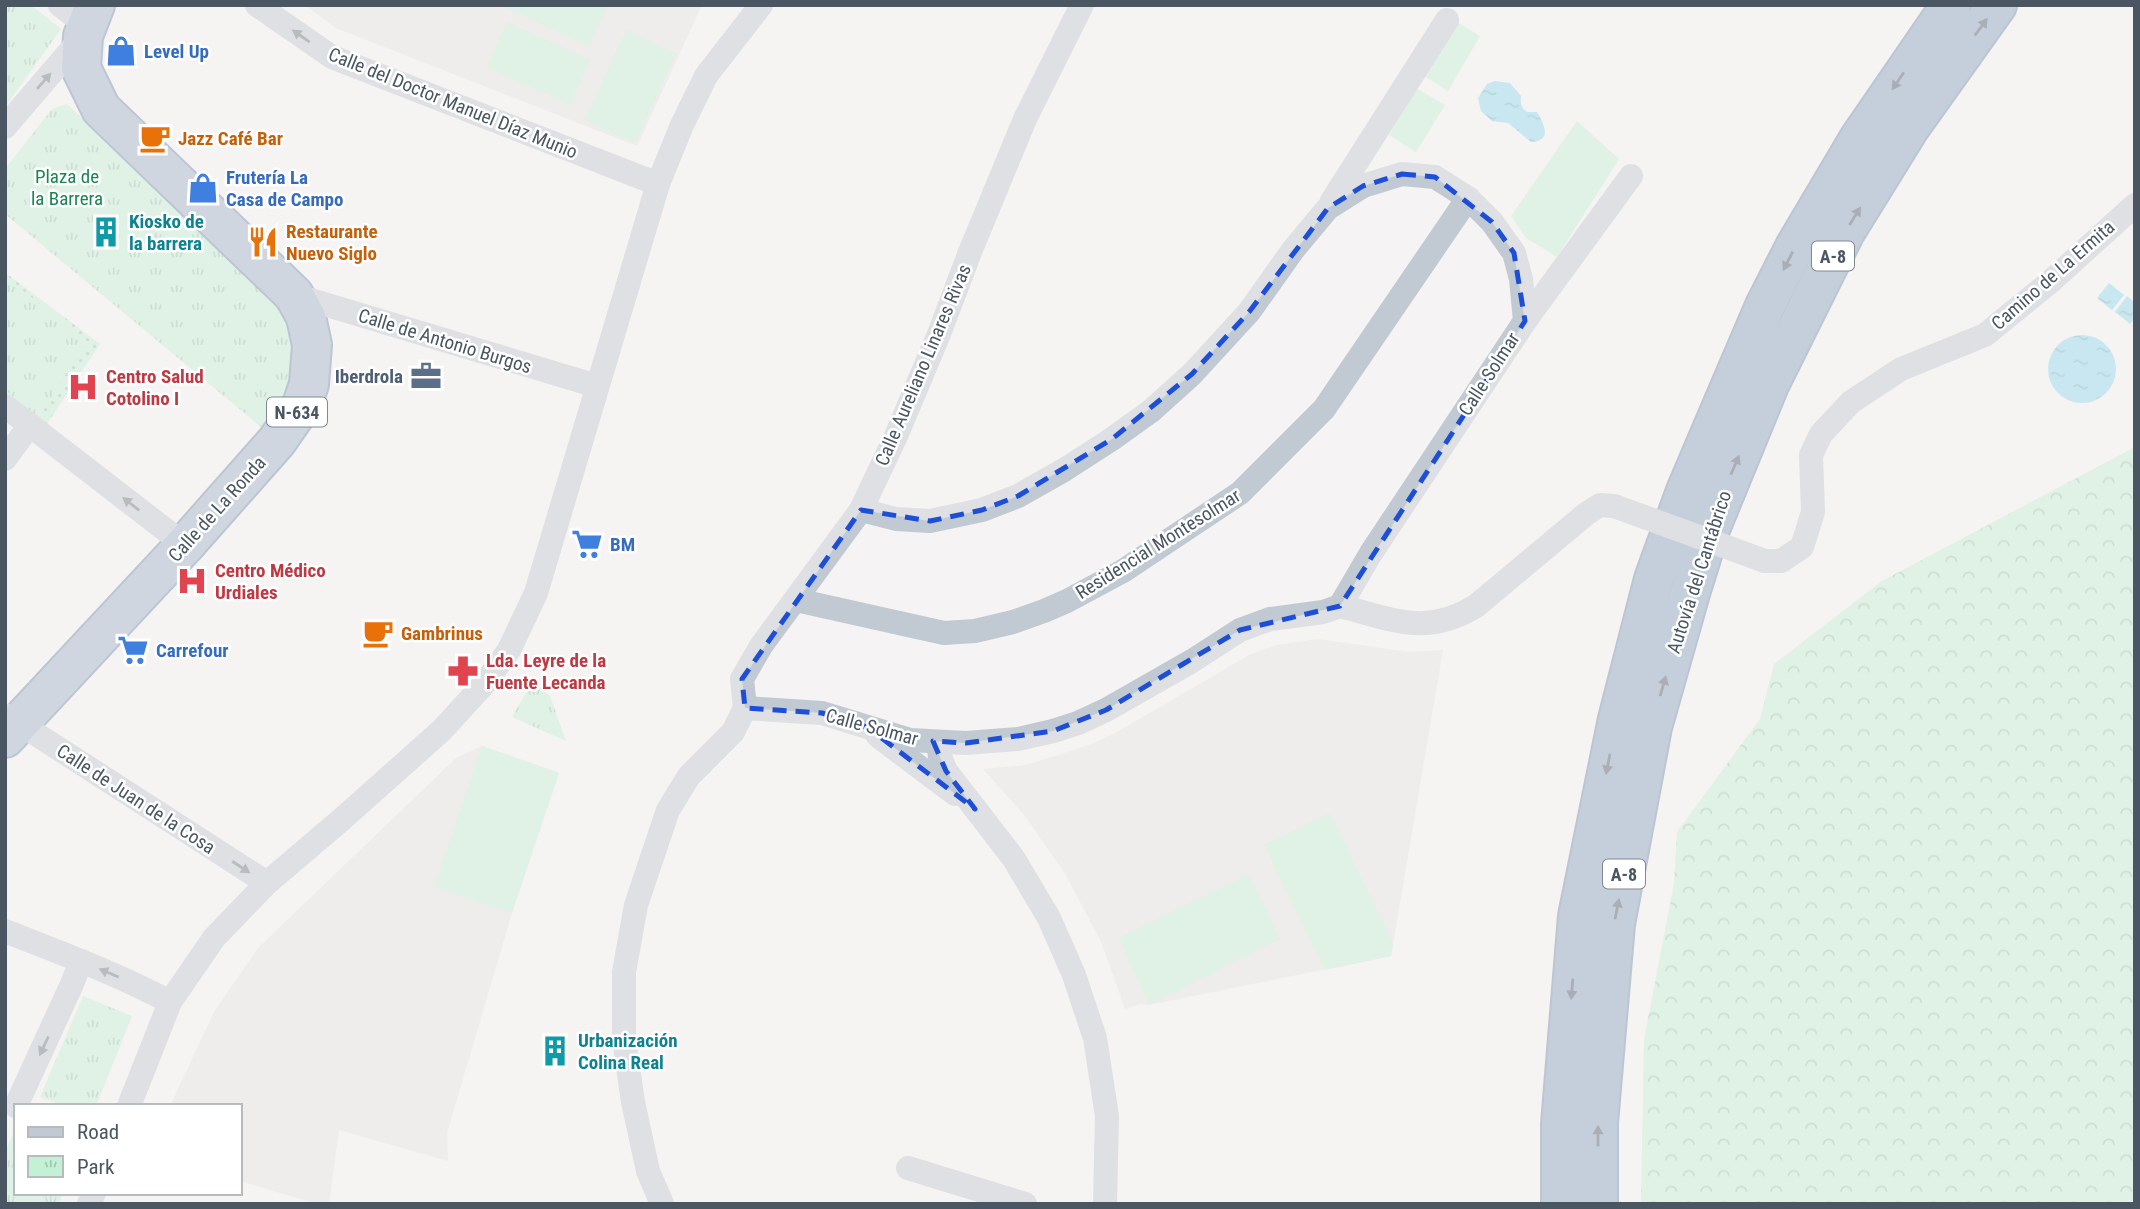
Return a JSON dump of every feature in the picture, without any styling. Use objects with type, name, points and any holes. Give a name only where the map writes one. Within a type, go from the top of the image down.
[{"type":"highway","name":"Autovía del Cantábrico","points":[[1561,1204],[1561,1124],[1578,916],[1618,719],[1654,579],[1686,491],[1765,306],[1859,139],[1951,5]]},
{"type":"highway","name":"Autovía del Cantábrico","points":[[1598,1204],[1598,1123],[1615,924],[1652,727],[1710,529],[1769,385],[1845,232],[1910,127],[1997,5]]},
{"type":"highway","name":"Calle de La Ronda","points":[[10,725],[185,545],[277,441],[302,405],[309,384],[312,345],[306,317],[294,295],[101,109],[81,28]]},
{"type":"street","name":"Calle del Doctor Manuel Díaz Munio","points":[[257,5],[331,57],[658,184]]},
{"type":"street","points":[[130,1104],[170,1002],[215,938],[267,883],[442,730],[485,683],[509,650],[536,593],[658,184],[706,76],[761,5]]},
{"type":"street","name":"Calle Aureliano Linares Rivas","points":[[745,708],[742,679],[761,646],[861,510],[939,334],[1025,119],[1082,5]]},
{"type":"street","points":[[1328,208],[1447,20]]},
{"type":"street","points":[[5,127],[81,28]]},
{"type":"street","name":"Calle Solmar","points":[[745,708],[821,713],[910,740],[966,743],[1018,739],[1066,727],[1117,704],[1240,630],[1269,619],[1323,612],[1340,606],[1371,553],[1525,321],[1521,279],[1514,253],[1492,222],[1468,198],[1435,177],[1402,174],[1363,186],[1328,208],[1222,343],[1151,411],[1112,439],[1018,496],[982,510],[930,520],[896,519],[861,510]]},
{"type":"street","points":[[1525,321],[1631,176]]},
{"type":"street","name":"Residencial Montesolmar","points":[[796,600],[944,633],[975,631],[1044,611],[1123,570],[1240,493],[1324,408],[1468,198]]},
{"type":"street","name":"Camino de La Ermita","points":[[1340,606],[1406,624],[1435,623],[1459,617],[1600,505],[1614,506],[1765,561],[1781,561],[1802,547],[1813,512],[1811,455],[1821,435],[1851,402],[1901,369],[1985,335],[2050,282],[2135,205]]},
{"type":"street","name":"Calle de Antonio Burgos","points":[[294,295],[597,386]]},
{"type":"street","points":[[5,405],[185,545]]},
{"type":"street","points":[[5,459],[30,425]]},
{"type":"street","points":[[662,1204],[648,1171],[633,1101],[624,1040],[624,972],[636,905],[668,810],[689,776],[733,732],[745,708]]},
{"type":"street","name":"Calle de Juan de la Cosa","points":[[10,725],[267,883]]},
{"type":"street","points":[[867,727],[975,809]]},
{"type":"street","points":[[938,742],[940,757],[947,771],[1014,859],[1049,918],[1074,975],[1095,1038],[1107,1116],[1105,1204]]},
{"type":"street","points":[[5,931],[81,961],[170,1002]]},
{"type":"street","points":[[15,1104],[81,961]]},
{"type":"street","points":[[908,1168],[1025,1204]]},
{"type":"highlighted area","points":[[1402,174],[1435,177],[1492,222],[1514,253],[1525,321],[1340,606],[1240,630],[1106,710],[1053,731],[966,743],[933,741],[946,771],[975,809],[867,727],[822,713],[745,708],[742,679],[861,510],[930,521],[982,510],[1018,496],[1112,439],[1192,374],[1249,312],[1328,208],[1363,186]]},
{"type":"shaded area","points":[[305,5],[702,5],[637,146],[336,28]]},
{"type":"shaded area","points":[[1318,639],[1409,652],[1443,650],[1391,956],[1125,1009],[1102,944],[1066,875],[1025,816],[983,769],[1026,765],[1092,744],[1251,654],[1277,645]]},
{"type":"shaded area","points":[[482,746],[559,773],[512,913],[447,1133],[448,1161],[339,1130],[329,1204],[318,1204],[242,1182],[242,1104],[171,1104],[215,1010],[259,947],[456,758]]},
{"type":"green space","points":[[5,5],[31,5],[61,29],[5,107]]},
{"type":"green space","points":[[501,5],[608,5],[589,46]]},
{"type":"green space","points":[[1454,20],[1480,36],[1448,91],[1421,74]]},
{"type":"green space","points":[[507,22],[590,60],[570,105],[487,67]]},
{"type":"green space","points":[[626,30],[676,54],[635,143],[585,120]]},
{"type":"green space","points":[[1416,88],[1445,105],[1416,152],[1389,135]]},
{"type":"green space","name":"Plaza de la Barrera","points":[[67,104],[286,308],[295,332],[294,373],[287,403],[267,432],[5,214],[5,169],[52,109]]},
{"type":"green space","points":[[1577,121],[1619,159],[1557,257],[1526,238],[1511,216]]},
{"type":"green space","points":[[7,274],[100,344],[41,433],[5,403]]},
{"type":"green space","points":[[11,281],[86,340],[39,418],[5,390],[5,288]]},
{"type":"green space","points":[[2135,447],[2135,1204],[1641,1204],[1644,1040],[1674,883],[1677,832],[1760,719],[1774,664],[1882,581]]},
{"type":"green space","points":[[533,681],[550,696],[566,741],[512,717]]},
{"type":"green space","points":[[482,746],[559,773],[512,913],[434,887]]},
{"type":"green space","points":[[1330,813],[1393,943],[1391,956],[1325,970],[1264,845]]},
{"type":"green space","points":[[1249,874],[1280,939],[1149,1005],[1119,938]]},
{"type":"green space","points":[[83,996],[132,1016],[97,1104],[59,1104],[40,1097]]},
{"type":"green space","points":[[14,1132],[14,1195],[62,1195],[59,1204],[5,1204],[5,1152]]},
{"type":"water","points":[[1495,81],[1510,83],[1521,96],[1521,105],[1525,110],[1537,112],[1545,131],[1542,139],[1531,142],[1508,123],[1492,121],[1481,111],[1478,98],[1487,84]]},
{"type":"water","points":[[2109,283],[2124,295],[2112,310],[2097,298]]},
{"type":"water","points":[[2127,296],[2135,303],[2135,317],[2130,324],[2115,312]]},
{"type":"water","points":[[2089,335],[2110,350],[2116,362],[2114,382],[2106,393],[2089,403],[2075,403],[2058,393],[2050,382],[2048,362],[2058,345],[2069,337]]},
{"type":"place","name":"Level Up","points":[[121,51]]},
{"type":"place","name":"Jazz Café Bar","points":[[155,138]]},
{"type":"place","name":"Frutería La Casa de Campo","points":[[203,188]]},
{"type":"place","name":"Kiosko de la barrera","points":[[106,232]]},
{"type":"place","name":"Restaurante Nuevo Siglo","points":[[263,242]]},
{"type":"place","name":"Iberdrola","points":[[426,376]]},
{"type":"place","name":"Centro Salud Cotolino I","points":[[83,387]]},
{"type":"place","name":"BM","points":[[587,544]]},
{"type":"place","name":"Centro Médico Urdiales","points":[[192,581]]},
{"type":"place","name":"Gambrinus","points":[[378,633]]},
{"type":"place","name":"Carrefour","points":[[133,650]]},
{"type":"place","name":"Lda. Leyre de la Fuente Lecanda","points":[[463,671]]},
{"type":"place","name":"Urbanización Colina Real","points":[[555,1051]]}]
